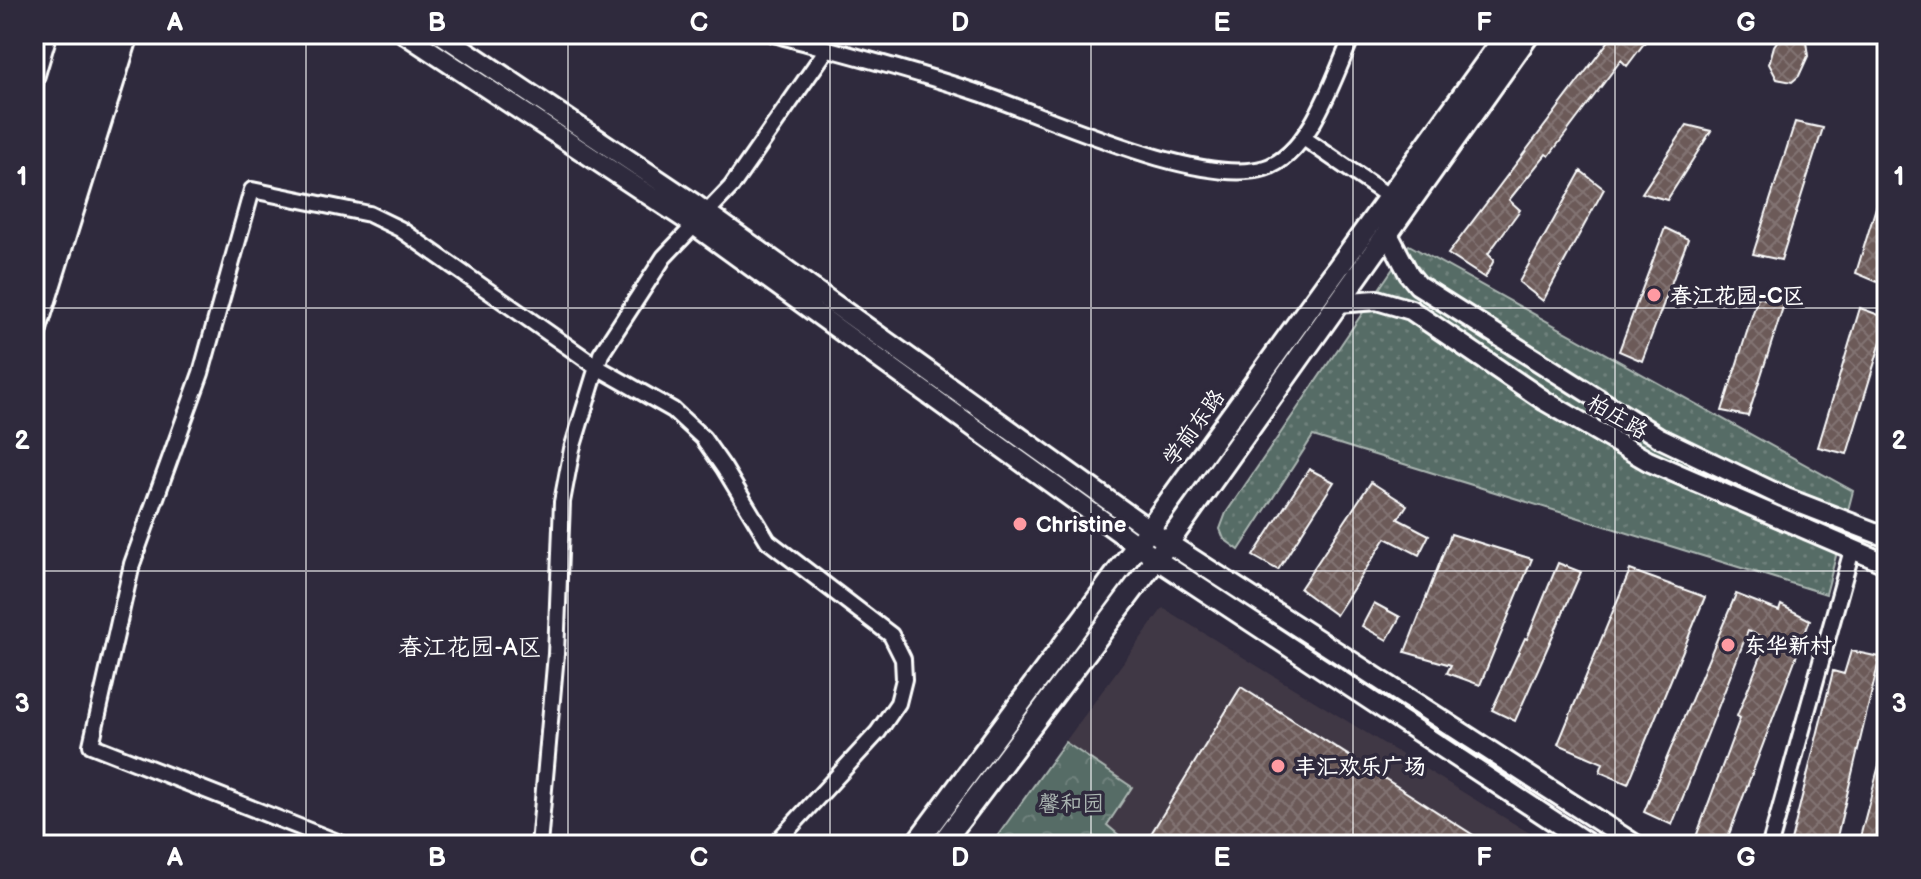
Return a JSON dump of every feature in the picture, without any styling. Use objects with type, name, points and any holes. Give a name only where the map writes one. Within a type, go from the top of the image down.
[{"type":"main road","points":[[34,159],[71,34]]},
{"type":"main road","points":[[34,221],[93,34]]},
{"type":"main road","points":[[34,287],[111,34]]},
{"type":"main road","points":[[34,332],[127,34]]},
{"type":"main road","name":"学前东路","points":[[941,845],[1162,551],[1387,232],[1397,201],[1507,34]]},
{"type":"main road","name":"学前东路","points":[[915,845],[1397,201],[1529,34]]},
{"type":"street","points":[[405,34],[700,219]]},
{"type":"street","points":[[441,34],[1143,538],[1590,845]]},
{"type":"street","points":[[774,34],[977,92],[1167,162],[1238,172],[1267,168],[1305,139],[1353,34]]},
{"type":"street","points":[[539,845],[556,654],[562,502],[572,449],[601,354],[664,257],[731,187],[827,49]]},
{"type":"street","points":[[1305,139],[1397,201]]},
{"type":"street","points":[[345,845],[91,745],[132,564],[201,373],[252,190],[369,214],[400,229],[597,367],[673,410],[703,438],[768,541],[891,635],[903,659],[904,679],[891,712],[774,845]]},
{"type":"street","name":"柏庄路","points":[[1387,232],[1418,285],[1660,438],[1786,498],[1887,537]]},
{"type":"street","name":"柏庄路","points":[[1337,303],[1377,300],[1411,310],[1545,401],[1648,461],[1887,564]]},
{"type":"street","points":[[1770,845],[1852,550]]},
{"type":"street","points":[[1162,551],[1636,845]]},
{"type":"shaded area","points":[[1163,608],[1549,845],[1115,845],[1120,836],[1107,825],[1132,787],[1065,742]]},
{"type":"green space","points":[[1409,245],[1853,491],[1826,594],[1313,436],[1239,550],[1224,539],[1220,529],[1226,513]]},
{"type":"green space","name":"馨和园","points":[[1065,742],[1132,787],[1107,825],[1120,836],[1115,845],[991,845]]},
{"type":"building","points":[[1614,34],[1651,34],[1627,66],[1621,60],[1549,156],[1546,154],[1509,200],[1520,210],[1488,254],[1494,260],[1485,278],[1448,254]]},
{"type":"building","points":[[1782,34],[1805,34],[1808,56],[1799,76],[1792,82],[1777,79],[1769,64],[1774,46]]},
{"type":"building","points":[[1795,122],[1823,128],[1781,260],[1753,254]]},
{"type":"building","points":[[1687,125],[1711,131],[1667,200],[1642,193]]},
{"type":"building","points":[[1581,171],[1604,189],[1543,301],[1519,282]]},
{"type":"building","points":[[1884,181],[1887,182],[1887,286],[1856,273]]},
{"type":"building","name":"春江花园-C区","points":[[1665,228],[1688,239],[1642,361],[1619,351]]},
{"type":"building","points":[[1758,297],[1784,304],[1748,416],[1722,411]]},
{"type":"building","points":[[1860,308],[1887,318],[1887,322],[1847,454],[1818,447]]},
{"type":"building","points":[[1309,469],[1334,482],[1278,570],[1253,556]]},
{"type":"building","points":[[1371,482],[1407,505],[1398,519],[1429,535],[1419,555],[1386,538],[1336,615],[1300,589]]},
{"type":"building","points":[[1451,534],[1532,559],[1480,685],[1447,673],[1451,665],[1405,652]]},
{"type":"building","points":[[1558,563],[1581,572],[1515,721],[1492,710],[1527,639]]},
{"type":"building","points":[[1630,570],[1705,597],[1628,784],[1600,772],[1603,763],[1558,744]]},
{"type":"building","points":[[1736,594],[1779,611],[1781,605],[1810,620],[1725,845],[1693,845],[1740,718],[1737,716],[1768,639],[1748,631],[1672,825],[1644,812]]},
{"type":"building","points":[[1374,603],[1400,617],[1387,640],[1362,626]]},
{"type":"building","points":[[1851,651],[1880,657],[1835,845],[1790,845],[1833,671],[1844,674]]},
{"type":"building","name":"丰汇欢乐广场","points":[[1241,687],[1489,845],[1144,845]]},
{"type":"building","points":[[1883,750],[1887,750],[1887,839],[1885,845],[1858,845]]},
{"type":"place","name":"春江花园-C区","points":[[1654,295]]},
{"type":"place","name":"Christine","points":[[1020,524]]},
{"type":"place","name":"东华新村","points":[[1728,645]]},
{"type":"place","name":"丰汇欢乐广场","points":[[1278,766]]},
{"type":"district","name":"春江花园-A区","points":[[470,647]]}]
